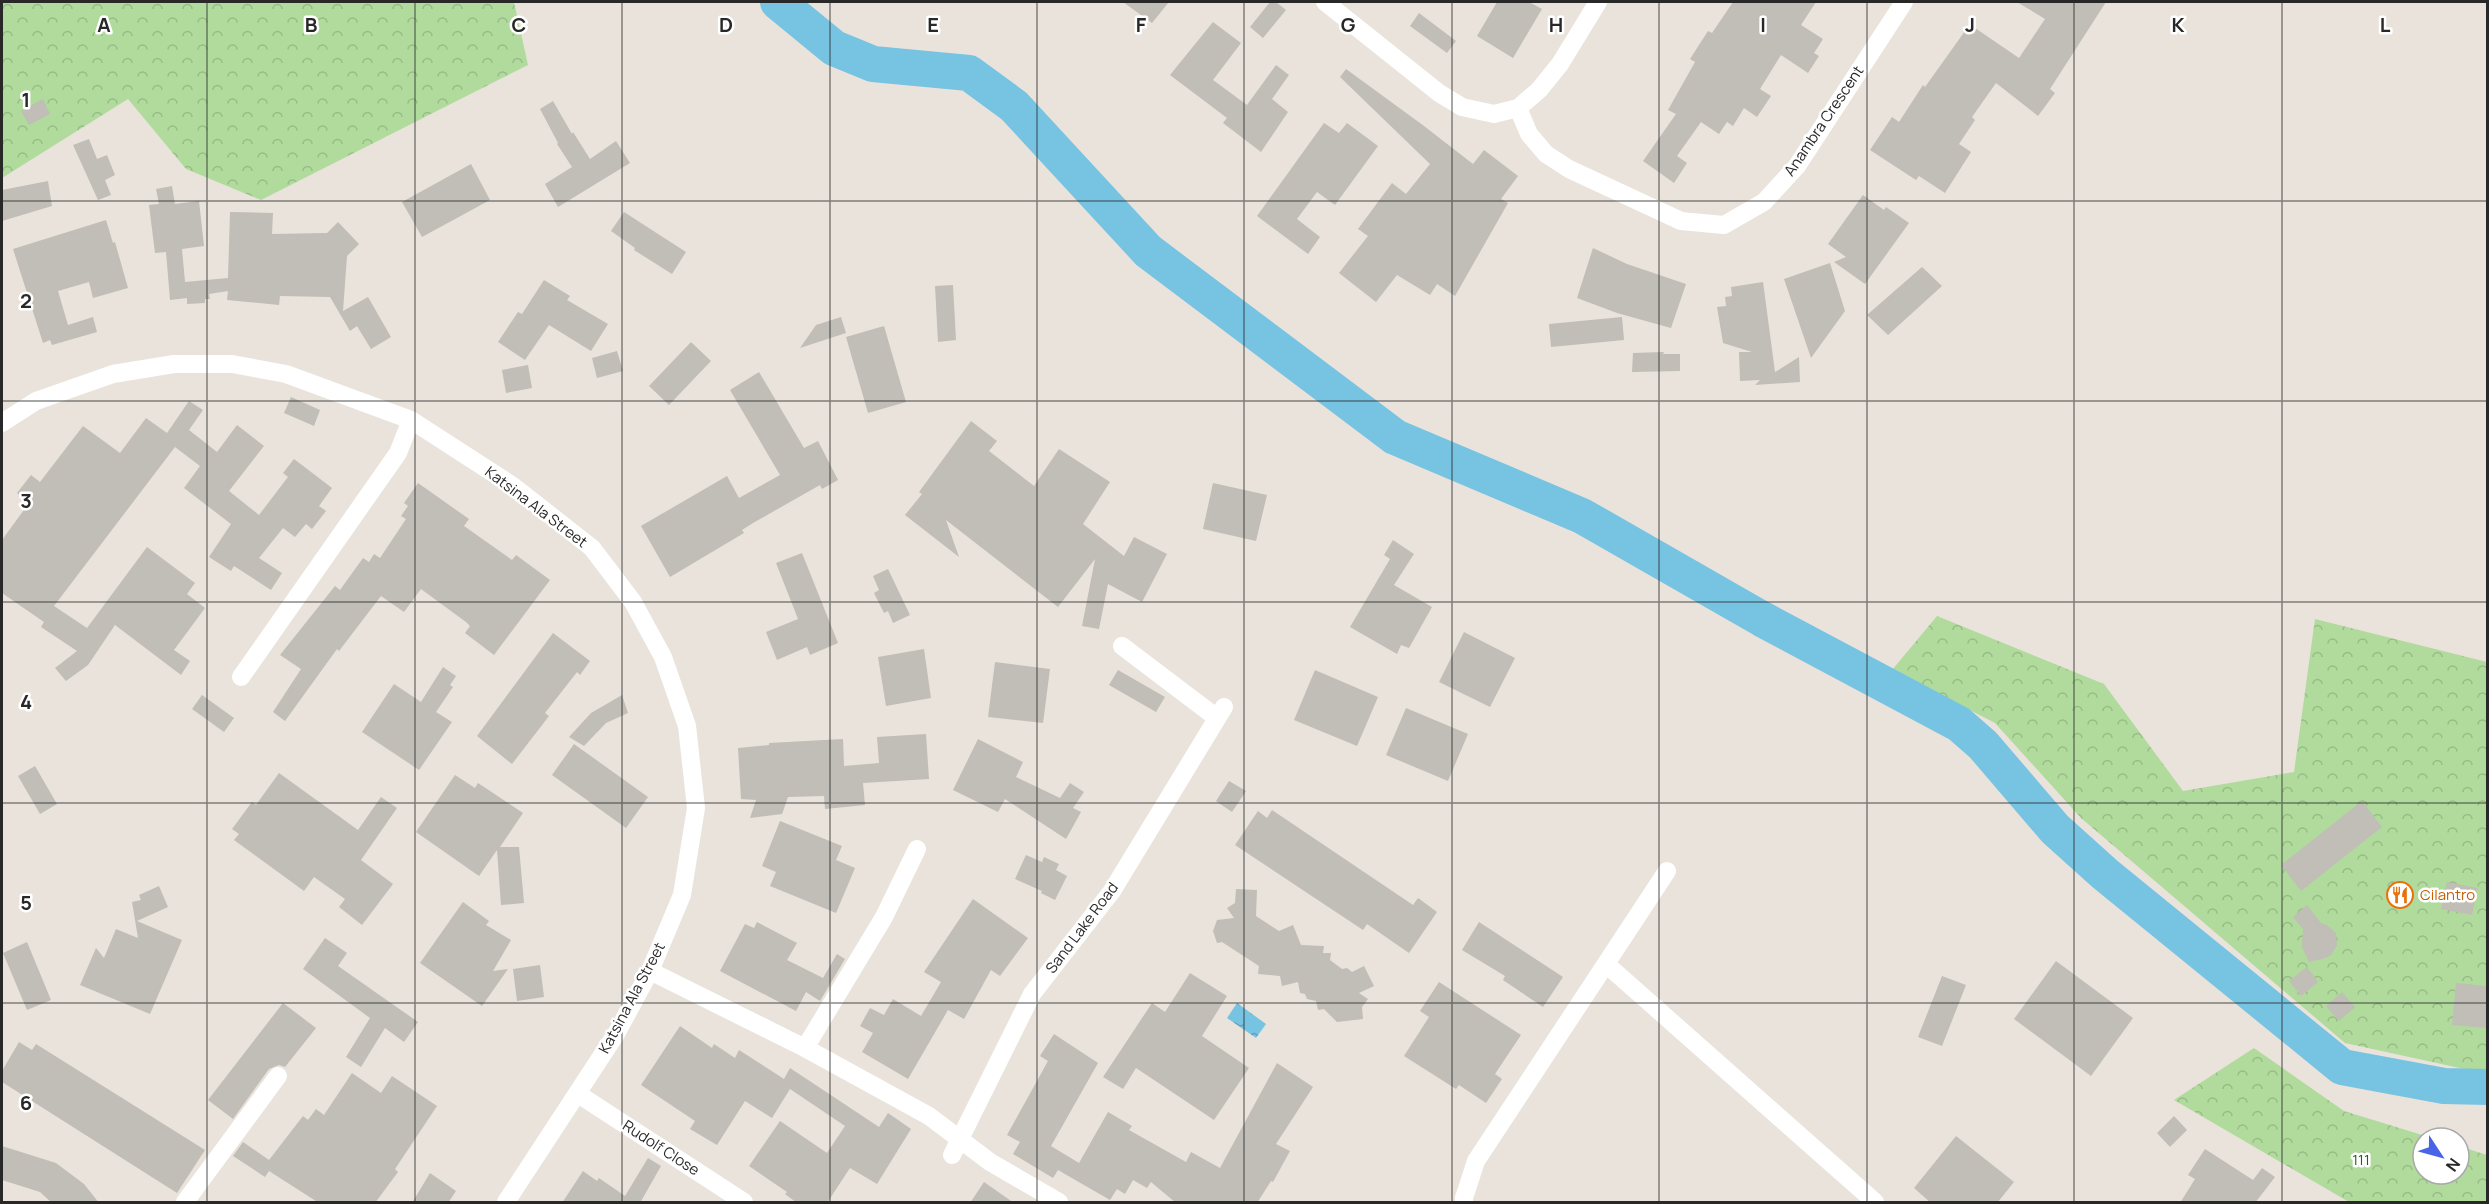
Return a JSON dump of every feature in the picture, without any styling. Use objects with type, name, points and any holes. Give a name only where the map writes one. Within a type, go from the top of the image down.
[{"type":"street","points":[[1325,2],[1439,93],[1462,107],[1494,114],[1518,108],[1539,90],[1560,64],[1598,2]]},
{"type":"street","name":"Anambra Crescent","points":[[1518,108],[1529,134],[1546,154],[1569,169],[1681,221],[1724,225],[1764,202],[1797,166],[1904,2]]},
{"type":"street","name":"Katsina Ala Street","points":[[2,423],[36,401],[113,374],[174,364],[232,364],[286,374],[411,420],[513,486],[592,548],[633,603],[663,657],[687,726],[696,808],[682,895],[650,971],[616,1034],[507,1203]]},
{"type":"street","points":[[241,677],[398,453],[411,420]]},
{"type":"street","name":"Sand Lake Road","points":[[956,1147],[1032,994],[1112,891],[1221,713],[1122,646]]},
{"type":"street","points":[[805,1048],[884,917],[917,849]]},
{"type":"street","points":[[1464,1203],[1476,1161],[1667,871]]},
{"type":"street","points":[[1606,964],[1875,1203]]},
{"type":"street","points":[[650,971],[805,1048],[929,1116],[956,1147],[990,1162],[1059,1203]]},
{"type":"street","points":[[185,1203],[278,1076]]},
{"type":"street","name":"Rudolf Close","points":[[578,1094],[744,1203]]},
{"type":"green space","points":[[2,2],[514,2],[528,65],[261,200],[186,169],[128,99],[2,178]]},
{"type":"green space","points":[[1937,616],[2104,684],[2183,791],[2294,772],[2315,619],[2487,662],[2487,1074],[2345,1043],[2081,818],[1995,723],[1892,670]]},
{"type":"green space","name":"111","points":[[2254,1048],[2344,1111],[2411,1132],[2411,1186],[2471,1186],[2471,1150],[2487,1155],[2487,1202],[2349,1202],[2174,1100]]},
{"type":"water","points":[[1237,1003],[1266,1024],[1256,1038],[1227,1018]]},
{"type":"building","points":[[1123,2],[1169,2],[1152,23]]},
{"type":"building","points":[[1270,2],[1276,2],[1286,10],[1263,38],[1250,27]]},
{"type":"building","points":[[1497,2],[1529,2],[1542,9],[1513,58],[1477,36]]},
{"type":"building","points":[[1733,2],[1816,2],[1801,25],[1823,39],[1814,53],[1819,56],[1808,73],[1781,55],[1760,89],[1771,96],[1757,117],[1744,108],[1733,126],[1727,122],[1719,134],[1701,122],[1677,156],[1687,163],[1674,183],[1643,161],[1676,114],[1668,110],[1695,62],[1690,59],[1708,31],[1712,33]]},
{"type":"building","points":[[2017,2],[2106,2],[2050,89],[2055,93],[2038,116],[1996,83],[1972,117],[1975,120],[1959,144],[1971,152],[1945,193],[1919,176],[1916,180],[1870,150],[1892,117],[1899,122],[1923,85],[1925,87],[1965,31],[1975,28],[2019,58],[2045,19]]},
{"type":"building","points":[[1419,13],[1456,41],[1447,53],[1410,26]]},
{"type":"building","points":[[1213,22],[1241,43],[1213,80],[1247,105],[1276,65],[1289,75],[1272,99],[1288,112],[1261,152],[1223,123],[1227,118],[1170,75]]},
{"type":"building","points":[[1346,69],[1473,164],[1484,150],[1518,176],[1501,199],[1508,203],[1455,296],[1437,284],[1430,295],[1397,275],[1376,302],[1339,273],[1368,236],[1358,229],[1392,183],[1406,194],[1430,164],[1340,77]]},
{"type":"building","points":[[43,99],[50,114],[29,125],[21,111]]},
{"type":"building","points":[[553,101],[590,159],[616,141],[630,163],[558,207],[545,184],[572,167],[557,144],[540,109]]},
{"type":"building","points":[[1324,123],[1339,133],[1347,123],[1378,146],[1335,205],[1317,192],[1297,219],[1320,237],[1308,254],[1257,216]]},
{"type":"building","points":[[89,139],[97,159],[107,155],[115,175],[105,180],[111,195],[98,200],[73,145]]},
{"type":"building","points":[[471,164],[490,200],[422,237],[402,202]]},
{"type":"building","points":[[48,181],[52,206],[2,221],[2,190]]},
{"type":"building","points":[[172,186],[175,204],[199,201],[204,246],[182,249],[185,282],[228,278],[230,212],[273,213],[272,234],[327,233],[338,222],[359,244],[347,256],[343,311],[368,297],[391,337],[371,349],[357,326],[350,331],[330,297],[280,296],[279,305],[227,300],[228,291],[209,294],[210,299],[205,299],[205,303],[187,304],[187,298],[170,300],[166,252],[155,253],[149,205],[159,204],[156,189]]},
{"type":"building","points":[[1863,195],[1884,210],[1886,207],[1909,223],[1865,284],[1834,262],[1846,257],[1828,244]]},
{"type":"building","points":[[624,212],[686,252],[672,274],[634,250],[635,248],[611,231]]},
{"type":"building","points":[[106,220],[128,288],[93,298],[89,282],[58,291],[68,325],[93,317],[97,332],[52,345],[50,340],[43,343],[13,249]]},
{"type":"building","points":[[1593,248],[1627,264],[1686,284],[1671,328],[1617,313],[1577,298]]},
{"type":"building","points":[[1830,263],[1845,311],[1811,358],[1784,279]]},
{"type":"building","points":[[1922,267],[1942,286],[1888,335],[1867,315]]},
{"type":"building","points":[[544,280],[570,296],[567,300],[608,324],[591,351],[549,325],[525,360],[498,342],[518,312],[522,314]]},
{"type":"building","points":[[1763,282],[1775,372],[1799,357],[1800,382],[1755,385],[1760,380],[1740,381],[1739,352],[1752,352],[1723,343],[1717,307],[1726,306],[1725,297],[1732,296],[1731,287]]},
{"type":"building","points":[[953,285],[956,340],[938,342],[935,286]]},
{"type":"building","points":[[841,317],[846,333],[800,348],[816,325]]},
{"type":"building","points":[[1622,317],[1624,340],[1551,347],[1549,324]]},
{"type":"building","points":[[884,326],[906,402],[868,413],[846,337]]},
{"type":"building","points":[[691,342],[711,361],[669,405],[649,386]]},
{"type":"building","points":[[617,351],[623,371],[597,378],[592,358]]},
{"type":"building","points":[[1664,352],[1663,354],[1680,354],[1680,371],[1632,372],[1633,353]]},
{"type":"building","points":[[528,365],[532,388],[506,393],[502,370]]},
{"type":"building","points":[[759,372],[804,448],[818,441],[838,480],[822,489],[820,485],[753,523],[742,530],[744,533],[670,577],[641,526],[727,476],[739,498],[780,475],[730,390]]},
{"type":"building","points":[[291,397],[320,410],[314,426],[284,413]]},
{"type":"building","points":[[189,401],[203,410],[189,430],[217,452],[237,425],[264,446],[229,491],[259,515],[288,477],[283,473],[294,459],[332,488],[319,506],[326,511],[312,529],[306,524],[295,537],[283,528],[259,558],[282,573],[271,590],[234,566],[231,571],[209,557],[231,524],[184,488],[200,466],[175,447],[54,606],[87,628],[147,547],[195,583],[187,594],[205,608],[174,650],[190,661],[181,675],[115,625],[88,665],[66,681],[55,668],[77,651],[41,627],[44,622],[2,593],[2,540],[29,503],[17,493],[31,475],[40,482],[83,426],[120,453],[146,418],[167,433]]},
{"type":"building","points":[[971,421],[997,441],[989,451],[1034,486],[1059,449],[1110,482],[1083,524],[1124,556],[1134,537],[1167,554],[1142,602],[1108,584],[1099,629],[1082,626],[1095,559],[1058,607],[946,520],[959,557],[905,515],[922,494],[919,492]]},
{"type":"building","points":[[418,483],[469,519],[464,526],[512,560],[516,555],[550,580],[494,655],[465,633],[470,626],[466,622],[421,589],[404,612],[381,596],[339,651],[337,649],[285,721],[273,712],[301,669],[280,655],[335,586],[340,590],[363,558],[369,562],[374,554],[380,558],[406,519],[401,516],[408,506],[404,503]]},
{"type":"building","points":[[1213,483],[1267,495],[1256,541],[1203,529]]},
{"type":"building","points":[[1393,540],[1414,554],[1394,585],[1432,607],[1409,648],[1401,645],[1397,654],[1350,627],[1390,559],[1384,555]]},
{"type":"building","points":[[802,553],[838,643],[810,655],[807,647],[777,660],[766,632],[798,619],[776,563]]},
{"type":"building","points":[[888,569],[910,615],[893,623],[888,611],[884,613],[874,593],[879,590],[873,576]]},
{"type":"building","points":[[1464,632],[1515,658],[1490,707],[1439,682]]},
{"type":"building","points":[[553,633],[590,661],[580,675],[577,672],[545,713],[549,716],[512,764],[477,736]]},
{"type":"building","points":[[924,649],[931,698],[886,706],[878,657]]},
{"type":"building","points":[[995,662],[1050,669],[1043,723],[988,717]]},
{"type":"building","points":[[443,667],[456,676],[450,685],[453,687],[436,712],[452,722],[419,770],[362,732],[394,684],[421,702]]},
{"type":"building","points":[[1118,670],[1165,697],[1156,712],[1109,685]]},
{"type":"building","points":[[1315,670],[1378,697],[1357,746],[1294,720]]},
{"type":"building","points":[[202,695],[234,718],[224,732],[192,709]]},
{"type":"building","points":[[622,695],[628,713],[606,723],[584,746],[569,737],[591,713]]},
{"type":"building","points":[[1406,708],[1468,734],[1448,781],[1386,755]]},
{"type":"building","points":[[926,734],[929,779],[863,783],[865,805],[825,809],[824,796],[788,797],[782,814],[750,818],[756,800],[741,799],[738,748],[769,745],[769,743],[843,739],[844,766],[879,763],[877,737]]},
{"type":"building","points":[[978,739],[1023,762],[1016,777],[1060,798],[1070,783],[1084,792],[1073,808],[1081,812],[1066,839],[1005,799],[998,812],[953,790]]},
{"type":"building","points":[[574,744],[648,797],[626,828],[552,775]]},
{"type":"building","points":[[35,766],[57,804],[40,814],[18,776]]},
{"type":"building","points":[[279,773],[358,830],[381,797],[397,808],[361,860],[393,884],[362,925],[339,907],[345,899],[314,877],[304,891],[234,840],[239,834],[232,829],[252,802],[256,805]]},
{"type":"building","points":[[455,775],[475,788],[478,783],[523,813],[500,847],[519,847],[524,903],[501,905],[497,850],[479,876],[416,832]]},
{"type":"building","points":[[1229,781],[1246,791],[1232,812],[1216,801]]},
{"type":"building","points":[[2362,801],[2382,827],[2301,891],[2281,865]]},
{"type":"building","points":[[1272,810],[1413,905],[1418,898],[1437,912],[1409,953],[1367,924],[1363,930],[1235,845],[1258,811],[1267,818]]},
{"type":"building","points":[[780,821],[842,846],[836,860],[855,868],[836,913],[770,886],[776,872],[762,866]]},
{"type":"building","points":[[1026,855],[1042,862],[1044,857],[1059,864],[1056,870],[1067,876],[1055,900],[1041,893],[1042,891],[1015,879]]},
{"type":"building","points":[[2447,882],[2477,888],[2472,915],[2441,909]]},
{"type":"building","points":[[159,886],[168,907],[137,921],[182,940],[150,1014],[80,985],[96,948],[104,958],[116,929],[138,938],[132,902],[141,900],[139,895]]},
{"type":"building","points":[[1236,889],[1257,890],[1256,916],[1279,931],[1293,925],[1301,945],[1324,946],[1323,953],[1331,953],[1330,960],[1342,969],[1347,968],[1352,972],[1364,966],[1374,986],[1359,993],[1368,999],[1362,1007],[1363,1019],[1337,1022],[1324,1009],[1318,1010],[1316,1001],[1307,999],[1305,994],[1300,993],[1298,982],[1282,986],[1280,976],[1258,974],[1259,966],[1222,942],[1217,943],[1213,931],[1217,920],[1234,918],[1227,908],[1235,903]]},
{"type":"building","points":[[973,899],[1028,938],[1000,976],[991,970],[964,1019],[948,1010],[908,1079],[862,1052],[873,1033],[860,1026],[870,1008],[884,1015],[893,999],[921,1016],[941,982],[924,972]]},
{"type":"building","points":[[463,902],[489,921],[486,925],[511,940],[493,971],[508,969],[482,1006],[420,963]]},
{"type":"building","points":[[2307,905],[2321,923],[2336,933],[2337,945],[2331,955],[2309,962],[2302,947],[2303,929],[2293,917]]},
{"type":"building","points":[[757,922],[797,943],[787,960],[823,978],[837,954],[845,959],[820,1001],[806,992],[796,1011],[720,971],[745,924],[754,928]]},
{"type":"building","points":[[1479,922],[1563,977],[1543,1007],[1503,980],[1505,976],[1462,950]]},
{"type":"building","points":[[325,938],[347,953],[338,966],[418,1022],[404,1042],[385,1028],[361,1067],[346,1057],[370,1018],[303,969]]},
{"type":"building","points":[[27,942],[51,1000],[27,1010],[3,953]]},
{"type":"building","points":[[2056,961],[2133,1018],[2091,1076],[2014,1019]]},
{"type":"building","points":[[540,965],[544,997],[517,1001],[513,969]]},
{"type":"building","points":[[2307,967],[2318,982],[2301,996],[2289,981]]},
{"type":"building","points":[[1190,973],[1227,996],[1202,1036],[1249,1068],[1214,1120],[1136,1068],[1123,1089],[1103,1077],[1152,1003],[1165,1012]]},
{"type":"building","points":[[1942,976],[1966,985],[1942,1046],[1918,1037]]},
{"type":"building","points":[[1439,982],[1521,1035],[1495,1074],[1502,1079],[1486,1103],[1459,1085],[1456,1089],[1404,1056],[1429,1017],[1420,1011]]},
{"type":"building","points":[[2456,983],[2487,986],[2487,1028],[2452,1025]]},
{"type":"building","points":[[2342,992],[2355,1007],[2339,1021],[2326,1006]]},
{"type":"building","points":[[283,1003],[316,1028],[285,1067],[279,1065],[269,1069],[233,1119],[208,1100]]},
{"type":"building","points":[[680,1026],[712,1048],[714,1044],[735,1058],[739,1050],[784,1079],[790,1068],[879,1127],[888,1113],[911,1129],[877,1184],[850,1168],[827,1203],[797,1203],[785,1194],[787,1192],[749,1166],[780,1121],[827,1153],[845,1126],[790,1089],[772,1118],[745,1101],[717,1145],[690,1129],[695,1121],[641,1085]]},
{"type":"building","points":[[1054,1034],[1098,1063],[1051,1146],[1079,1163],[1108,1112],[1132,1126],[1129,1130],[1186,1162],[1191,1152],[1220,1168],[1277,1063],[1313,1087],[1276,1144],[1290,1151],[1273,1182],[1271,1181],[1257,1203],[1176,1203],[1151,1182],[1147,1188],[1133,1180],[1125,1194],[1117,1189],[1110,1200],[1058,1170],[1053,1178],[1013,1154],[1020,1142],[1007,1135],[1048,1061],[1040,1056]]},
{"type":"building","points":[[19,1042],[32,1050],[36,1044],[205,1150],[177,1193],[2,1082],[2,1071]]},
{"type":"building","points":[[352,1073],[381,1093],[392,1076],[437,1106],[395,1169],[398,1172],[375,1203],[319,1203],[269,1171],[265,1177],[233,1156],[243,1142],[269,1160],[303,1116],[308,1120],[316,1109],[324,1115]]},
{"type":"building","points":[[2174,1116],[2187,1130],[2170,1147],[2157,1133]]},
{"type":"building","points":[[1956,1136],[2014,1182],[1997,1203],[1931,1203],[1914,1188]]},
{"type":"building","points":[[2,1146],[56,1163],[84,1184],[99,1203],[52,1203],[40,1192],[2,1180]]},
{"type":"building","points":[[2205,1149],[2253,1180],[2262,1168],[2275,1177],[2255,1203],[2180,1203],[2195,1179],[2188,1175]]},
{"type":"building","points":[[648,1158],[661,1166],[640,1203],[562,1203],[583,1171],[597,1181],[599,1178],[625,1196]]},
{"type":"building","points":[[430,1173],[456,1191],[448,1203],[412,1203]]},
{"type":"building","points":[[984,1182],[1014,1203],[970,1203]]},
{"type":"waterway","points":[[778,2],[834,48],[873,64],[969,73],[1014,106],[1148,251],[1395,437],[1582,516],[1762,619],[1959,724],[1983,745],[2055,829],[2105,874],[2342,1067],[2444,1086],[2488,1087]]},
{"type":"place","name":"Cilantro","points":[[2400,895]]}]
